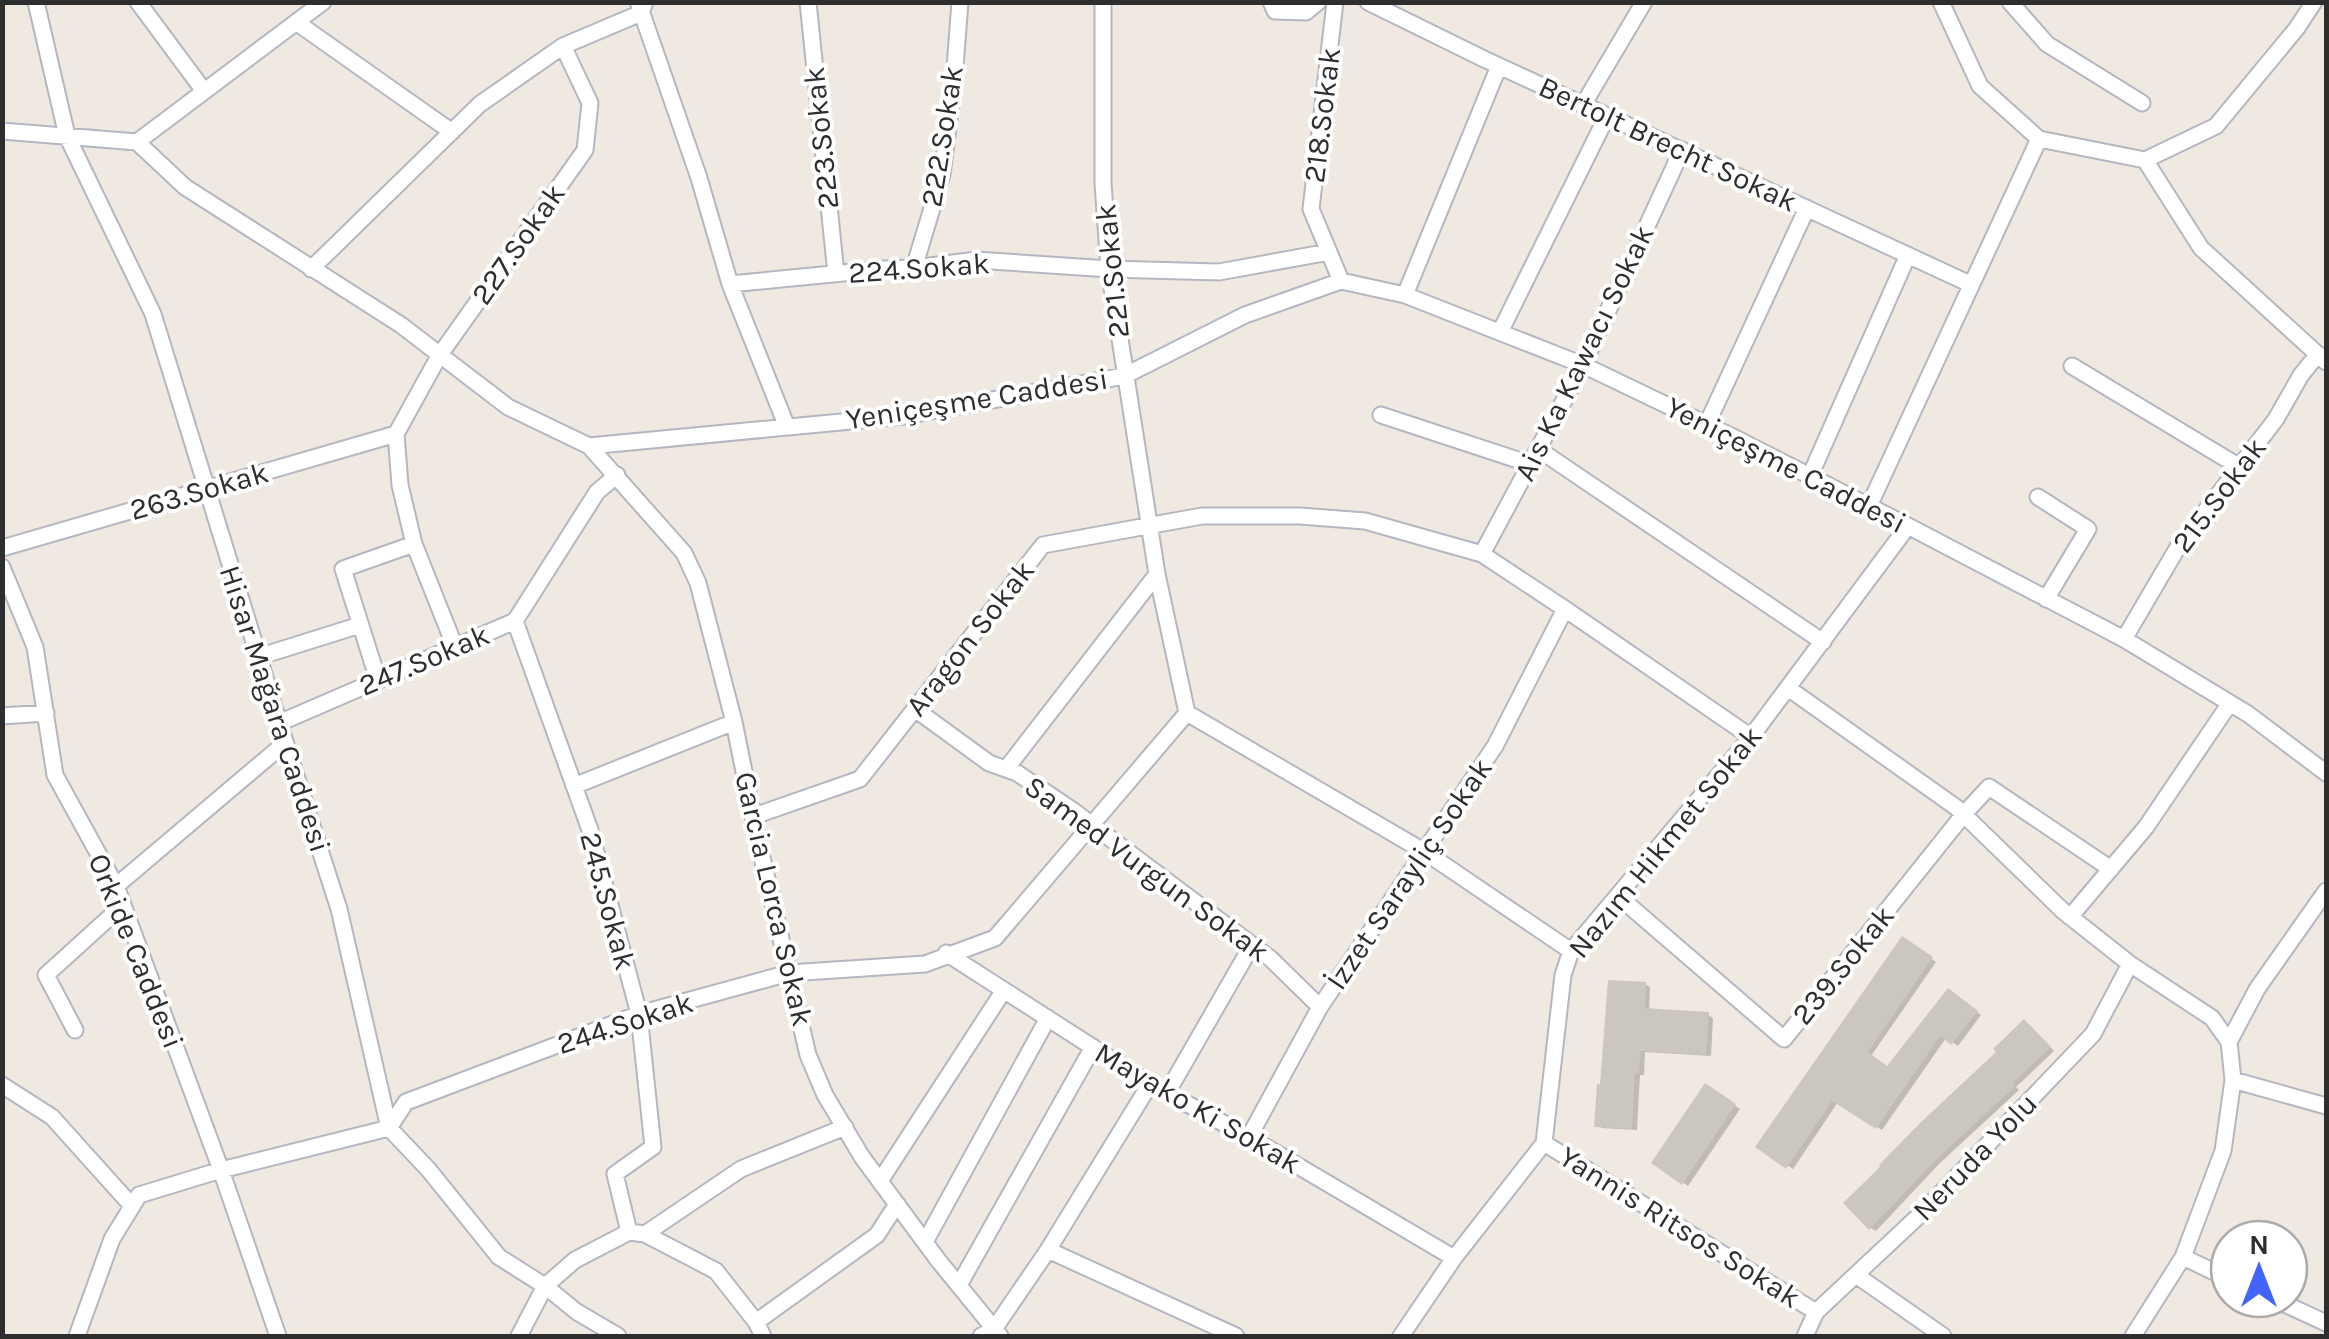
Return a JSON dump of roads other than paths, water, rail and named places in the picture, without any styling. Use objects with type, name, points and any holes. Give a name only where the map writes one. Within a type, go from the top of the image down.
[{"type":"street","name":"Hisar Mağara Caddesi","points":[[36,2],[68,136],[153,314],[339,909],[389,1128]]},
{"type":"street","points":[[138,2],[204,92]]},
{"type":"street","points":[[137,142],[323,2]]},
{"type":"street","name":"223.Sokak","points":[[808,2],[836,274]]},
{"type":"street","name":"222.Sokak","points":[[914,268],[942,174],[960,2]]},
{"type":"street","name":"221.Sokak","points":[[1103,2],[1103,184],[1109,269],[1157,574],[1187,713]]},
{"type":"street","points":[[1270,2],[1275,11],[1306,12],[1318,2]]},
{"type":"street","name":"218.Sokak","points":[[1335,2],[1311,209],[1341,281]]},
{"type":"street","name":"Bertolt Brecht Sokak","points":[[1368,2],[1970,284]]},
{"type":"street","points":[[1583,105],[1644,2]]},
{"type":"street","points":[[2010,2],[2048,44],[2142,103]]},
{"type":"street","points":[[1947,5],[1980,86],[2039,138],[2145,160],[2216,126],[2314,2]]},
{"type":"street","points":[[311,270],[480,104],[562,46],[641,6],[730,284],[787,427]]},
{"type":"street","points":[[296,22],[452,132]]},
{"type":"street","name":"227.Sokak","points":[[396,434],[439,356],[584,150],[590,103],[562,46]]},
{"type":"street","points":[[1405,295],[1498,66]]},
{"type":"street","points":[[1500,332],[1607,116]]},
{"type":"street","points":[[2,131],[137,142],[185,188],[401,326],[508,407],[590,446]]},
{"type":"street","points":[[1868,506],[2039,138]]},
{"type":"street","name":"Ais Ka Kawacı Sokak","points":[[1482,554],[1583,365],[1682,150]]},
{"type":"street","points":[[2145,160],[2202,248],[2322,358]]},
{"type":"street","points":[[1706,424],[1806,208]]},
{"type":"street","name":"224.Sokak","points":[[730,284],[976,260],[1218,272],[1329,252]]},
{"type":"street","points":[[1810,476],[1908,255]]},
{"type":"street","name":"Yeniçeşme Caddesi","points":[[590,446],[904,416],[1124,376],[1245,315],[1341,281],[1405,295],[1500,332],[1583,365],[1706,424],[2124,639],[2230,703],[2326,773]]},
{"type":"street","name":"215.Sokak","points":[[2124,639],[2178,546],[2276,419],[2302,374],[2322,358]]},
{"type":"street","points":[[2072,366],[2238,466]]},
{"type":"street","points":[[1380,415],[1534,457],[1823,642]]},
{"type":"street","points":[[396,434],[400,485],[414,544],[455,647]]},
{"type":"street","name":"263.Sokak","points":[[2,548],[396,434]]},
{"type":"street","name":"Garcia Lorca Sokak","points":[[590,446],[684,553],[698,582],[734,722],[808,1055],[826,1095],[880,1181],[992,1334]]},
{"type":"street","name":"247.Sokak","points":[[278,723],[515,621],[597,492],[617,476]]},
{"type":"street","points":[[2038,498],[2088,529],[2046,599]]},
{"type":"street","name":"Aragon Sokak","points":[[754,816],[860,779],[1043,544],[1202,516],[1300,516],[1365,521],[1482,554],[1751,738]]},
{"type":"street","name":"Nazım Hikmet Sokak","points":[[1544,1143],[1562,975],[1571,951],[1751,738],[1908,526]]},
{"type":"street","points":[[378,680],[343,569],[414,544]]},
{"type":"street","name":"Orkide Caddesi","points":[[2,567],[35,647],[55,775],[116,886],[278,1336]]},
{"type":"street","points":[[1006,769],[1157,574]]},
{"type":"street","name":"İzzet Sarayliç Sokak","points":[[1249,1138],[1320,1007],[1495,746],[1565,609]]},
{"type":"street","name":"245.Sokak","points":[[515,621],[590,830],[639,1014],[653,1147],[615,1174],[637,1233]]},
{"type":"street","points":[[258,657],[360,625]]},
{"type":"street","points":[[1788,688],[1964,814],[2070,917],[2130,964],[2212,1018],[2229,1042],[2232,1080],[2223,1151],[2183,1258],[2132,1336]]},
{"type":"street","points":[[2070,917],[2146,827],[2230,703]]},
{"type":"street","name":"Samed Vurgun Sokak","points":[[915,710],[989,764],[1018,773],[1092,825],[1271,959],[1320,1007]]},
{"type":"street","points":[[2,716],[46,713]]},
{"type":"street","points":[[1187,713],[1426,852],[1571,951]]},
{"type":"street","name":"244.Sokak","points":[[132,1206],[139,1196],[221,1170],[389,1128],[406,1102],[639,1014],[789,973],[926,964],[995,938],[1187,713]]},
{"type":"street","points":[[574,786],[734,722]]},
{"type":"street","points":[[116,886],[285,743]]},
{"type":"street","points":[[1964,814],[1989,787],[2110,868]]},
{"type":"street","name":"239.Sokak","points":[[1618,896],[1784,1039],[1964,814]]},
{"type":"street","points":[[2229,1042],[2257,990],[2326,891]]},
{"type":"street","points":[[75,1030],[46,975],[122,906]]},
{"type":"street","points":[[1167,1093],[1252,945]]},
{"type":"street","name":"Mayako Ki Sokak","points":[[948,954],[1150,1084],[1454,1258]]},
{"type":"street","name":"Neruda Yolu","points":[[1805,1336],[1816,1312],[1924,1211],[2093,1034],[2130,964]]},
{"type":"street","points":[[880,1181],[1004,990]]},
{"type":"street","points":[[925,1242],[1048,1018]]},
{"type":"street","points":[[959,1285],[1092,1047]]},
{"type":"street","points":[[2232,1080],[2326,1106]]},
{"type":"street","points":[[992,1334],[1150,1084]]},
{"type":"street","points":[[2,1085],[52,1117],[132,1206],[112,1238],[77,1336]]},
{"type":"street","points":[[518,1336],[544,1286],[575,1260],[637,1233],[741,1169],[844,1127]]},
{"type":"street","points":[[389,1128],[428,1169],[499,1257],[618,1336]]},
{"type":"street","points":[[1401,1336],[1454,1258],[1544,1143]]},
{"type":"street","name":"Yannis Ritsos Sokak","points":[[1544,1143],[1816,1312]]},
{"type":"street","points":[[637,1233],[716,1271],[759,1329],[877,1235],[897,1204]]},
{"type":"street","points":[[1048,1250],[1236,1336]]},
{"type":"street","points":[[2183,1258],[2209,1269]]},
{"type":"street","points":[[1856,1274],[1943,1336]]}]
